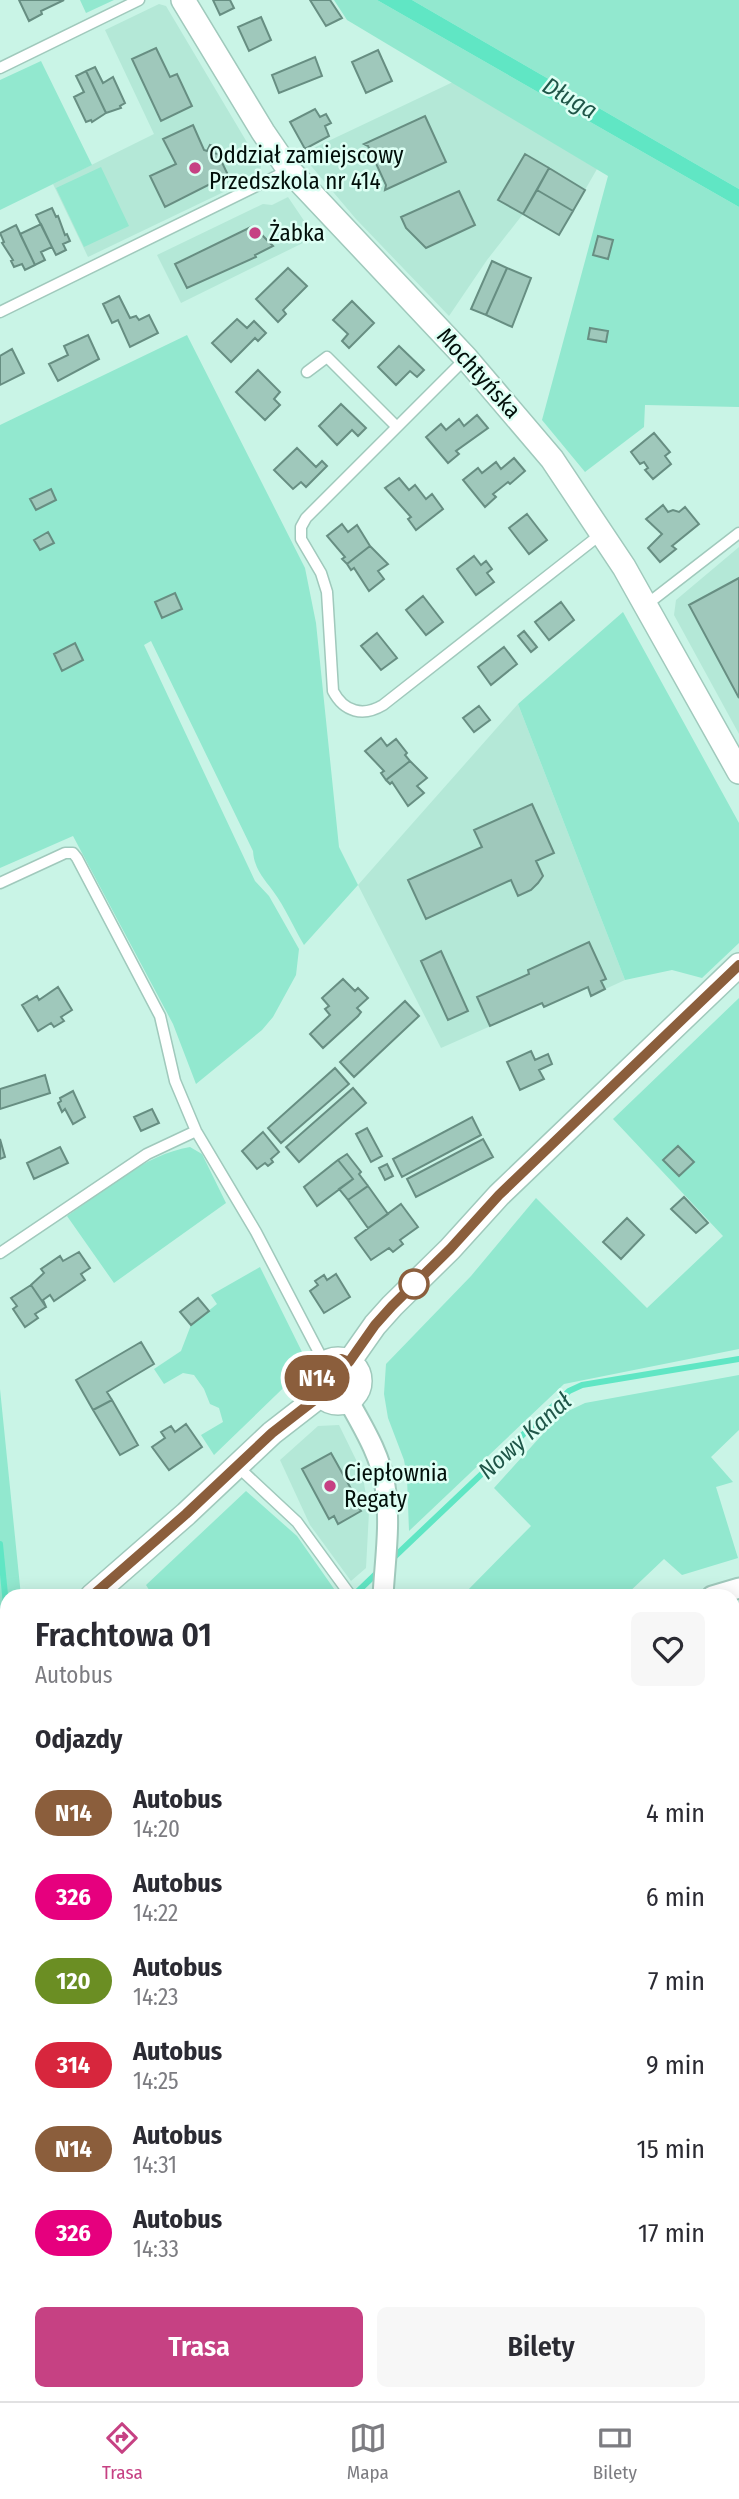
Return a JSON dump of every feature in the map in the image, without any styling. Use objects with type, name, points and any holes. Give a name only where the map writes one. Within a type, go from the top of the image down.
[{"type":"street","name":"Mochtyńska","points":[[183,0],[289,170],[466,358],[552,459],[603,533],[739,772]]},
{"type":"street","points":[[349,1362],[392,1306],[450,1249],[499,1195],[739,965]]},
{"type":"street","points":[[341,1359],[349,1362],[360,1375],[358,1392],[348,1401],[336,1403],[321,1395],[316,1378],[325,1364],[341,1359]]},
{"type":"street","points":[[100,1589],[186,1514],[272,1433],[321,1395]]},
{"type":"street","points":[[348,1401],[375,1452],[383,1477],[387,1510],[383,1589]]},
{"type":"lane","points":[[0,68],[139,0]]},
{"type":"lane","points":[[0,312],[289,170]]},
{"type":"lane","points":[[307,372],[327,358],[397,427]]},
{"type":"lane","points":[[466,358],[306,518],[301,527],[301,538],[325,582],[333,691],[337,699],[350,710],[367,712],[383,705],[603,533]]},
{"type":"lane","points":[[646,605],[739,533]]},
{"type":"lane","points":[[0,883],[65,853],[73,853],[77,858],[160,1016],[176,1081],[196,1131],[256,1232],[325,1364]]},
{"type":"lane","points":[[0,1254],[147,1154],[196,1131]]},
{"type":"lane","points":[[237,1466],[298,1522],[347,1589]]},
{"type":"shaded area","points":[[80,0],[114,0],[86,13]]},
{"type":"shaded area","points":[[334,0],[377,0],[739,207],[739,407],[645,405],[644,427],[585,472],[542,420],[608,176],[347,20]]},
{"type":"shaded area","points":[[412,0],[739,0],[739,189]]},
{"type":"shaded area","points":[[159,4],[166,6],[261,166],[259,175],[88,257],[53,184],[154,134],[105,30]]},
{"type":"shaded area","points":[[41,61],[92,165],[0,210],[0,80]]},
{"type":"shaded area","points":[[453,82],[597,169],[573,211],[537,190],[523,214],[487,260],[449,316],[356,219],[301,154]]},
{"type":"shaded area","points":[[101,167],[129,226],[84,247],[56,188]]},
{"type":"shaded area","points":[[288,197],[315,237],[181,303],[157,255],[263,204],[272,205]]},
{"type":"shaded area","points":[[187,335],[305,568],[316,623],[339,847],[358,885],[304,945],[282,904],[257,868],[253,851],[151,641],[144,645],[255,881],[269,896],[299,949],[296,975],[273,1017],[262,1030],[196,1084],[173,1024],[73,836],[0,868],[0,425]]},
{"type":"shaded area","points":[[739,547],[739,734],[674,615],[676,600]]},
{"type":"shaded area","points":[[623,612],[739,823],[739,943],[702,978],[672,970],[625,980],[518,704]]},
{"type":"shaded area","points":[[518,704],[625,980],[590,996],[586,987],[441,1048],[358,885]]},
{"type":"shaded area","points":[[739,998],[739,1349],[564,1384],[409,1531],[404,1460],[388,1418],[384,1394],[386,1364],[471,1276],[536,1198],[647,1308],[723,1236],[613,1119]]},
{"type":"shaded area","points":[[190,1147],[202,1154],[226,1203],[114,1283],[67,1216],[141,1165],[173,1151]]},
{"type":"shaded area","points":[[260,1267],[306,1360],[305,1367],[214,1455],[201,1435],[223,1422],[219,1408],[210,1404],[194,1375],[183,1373],[164,1384],[154,1369],[181,1351],[191,1325],[217,1304],[211,1295]]},
{"type":"shaded area","points":[[739,1375],[739,1430],[711,1457],[733,1482],[716,1487],[738,1558],[682,1575],[664,1559],[632,1589],[469,1589],[531,1526],[494,1488],[560,1415],[585,1403]]},
{"type":"shaded area","points":[[0,1389],[20,1589],[0,1589]]},
{"type":"shaded area","points":[[339,1425],[362,1472],[369,1512],[366,1568],[351,1581],[310,1525],[280,1460],[318,1426]]},
{"type":"shaded area","points":[[246,1491],[297,1536],[334,1589],[149,1589],[146,1585]]},
{"type":"water","name":"Długa","points":[[377,0],[412,0],[739,189],[739,207]]},
{"type":"building","points":[[19,0],[64,0],[41,11],[42,14],[29,21]]},
{"type":"building","points":[[213,0],[230,0],[234,8],[220,15]]},
{"type":"building","points":[[310,0],[330,0],[342,18],[326,26]]},
{"type":"building","points":[[261,17],[271,40],[249,51],[238,27]]},
{"type":"building","points":[[156,48],[170,77],[177,74],[192,106],[161,121],[132,59]]},
{"type":"building","points":[[378,50],[392,81],[366,93],[352,62]]},
{"type":"building","points":[[315,57],[322,76],[279,93],[272,75]]},
{"type":"building","points":[[95,67],[103,83],[113,77],[125,103],[121,108],[106,113],[86,71]]},
{"type":"building","points":[[86,71],[106,113],[92,122],[86,122],[74,97],[84,92],[76,76]]},
{"type":"building","points":[[315,109],[320,117],[326,114],[331,123],[325,126],[329,136],[305,149],[290,122]]},
{"type":"building","points":[[425,116],[446,162],[385,190],[386,185],[368,146],[364,144]]},
{"type":"building","name":"Oddział zamiejscowy Przedszkola nr 414","points":[[193,125],[204,150],[207,151],[210,145],[216,147],[214,153],[218,154],[228,175],[165,207],[150,176],[176,164],[163,139]]},
{"type":"building","points":[[525,154],[549,168],[523,214],[498,200]]},
{"type":"building","points":[[549,168],[585,190],[573,211],[537,190]]},
{"type":"building","points":[[537,190],[573,211],[559,235],[523,214]]},
{"type":"building","points":[[459,191],[475,225],[426,248],[406,228],[401,217]]},
{"type":"building","points":[[52,208],[70,241],[63,244],[66,250],[56,255],[36,215]]},
{"type":"building","points":[[41,224],[52,247],[41,252],[45,260],[35,265],[20,234]]},
{"type":"building","points":[[16,225],[35,265],[25,270],[22,264],[14,267],[0,233]]},
{"type":"building","points":[[253,226],[273,246],[255,255],[256,257],[187,288],[175,264]]},
{"type":"building","points":[[598,236],[613,240],[608,259],[593,255]]},
{"type":"building","points":[[492,261],[507,268],[486,315],[471,309]]},
{"type":"building","points":[[288,268],[307,286],[283,310],[286,314],[278,322],[256,299]]},
{"type":"building","points":[[507,268],[531,278],[512,327],[486,315]]},
{"type":"building","points":[[119,296],[130,318],[136,316],[139,320],[149,315],[158,333],[130,347],[118,320],[112,323],[103,304]]},
{"type":"building","points":[[352,301],[374,323],[349,348],[342,341],[348,334],[333,320]]},
{"type":"building","points":[[237,319],[247,328],[254,321],[266,333],[258,341],[255,338],[231,362],[212,343]]},
{"type":"building","points":[[590,328],[608,331],[606,342],[588,339]]},
{"type":"building","points":[[88,335],[99,359],[58,381],[49,364],[68,355],[64,346]]},
{"type":"building","points":[[399,346],[424,370],[417,377],[410,371],[396,385],[378,367]]},
{"type":"building","points":[[12,349],[24,373],[0,385],[0,356]]},
{"type":"building","points":[[258,370],[280,392],[274,399],[280,405],[265,420],[236,392]]},
{"type":"building","points":[[341,404],[366,428],[358,436],[352,430],[337,445],[319,426]]},
{"type":"building","points":[[477,415],[488,428],[456,451],[459,454],[448,463],[426,437],[441,424],[446,430],[459,419],[464,426]]},
{"type":"building","points":[[654,433],[670,452],[665,456],[671,464],[653,479],[645,470],[648,468],[644,462],[640,464],[631,452]]},
{"type":"building","points":[[297,448],[316,467],[322,461],[327,466],[306,487],[301,482],[293,489],[274,470]]},
{"type":"building","points":[[514,458],[525,471],[493,494],[496,497],[485,507],[463,480],[478,468],[482,473],[496,462],[501,469]]},
{"type":"building","points":[[399,478],[409,490],[415,485],[426,499],[432,494],[443,509],[416,530],[408,519],[411,517],[385,488]]},
{"type":"building","points":[[51,489],[56,500],[36,510],[30,499]]},
{"type":"building","points":[[663,505],[668,512],[679,512],[685,507],[699,524],[672,546],[676,549],[660,562],[648,548],[662,534],[646,519]]},
{"type":"building","points":[[527,514],[547,540],[529,554],[509,528]]},
{"type":"building","points":[[342,524],[348,532],[357,525],[370,546],[347,564],[342,559],[345,557],[327,536]]},
{"type":"building","points":[[48,532],[54,543],[40,550],[34,540]]},
{"type":"building","points":[[370,546],[388,564],[378,571],[384,579],[369,591],[354,568],[351,570],[347,564]]},
{"type":"building","points":[[474,556],[481,565],[486,561],[492,569],[487,573],[494,582],[476,595],[457,569]]},
{"type":"building","points":[[739,578],[739,698],[689,605]]},
{"type":"building","points":[[175,593],[182,609],[162,618],[155,602]]},
{"type":"building","points":[[423,596],[443,622],[426,635],[406,610]]},
{"type":"building","points":[[561,602],[574,620],[549,640],[535,622]]},
{"type":"building","points":[[524,631],[537,647],[531,652],[518,636]]},
{"type":"building","points":[[377,633],[397,658],[381,670],[361,646]]},
{"type":"building","points":[[75,643],[83,660],[62,671],[54,654]]},
{"type":"building","points":[[504,647],[517,664],[491,685],[478,667]]},
{"type":"building","points":[[479,706],[490,720],[474,732],[463,718]]},
{"type":"building","points":[[381,738],[387,746],[396,739],[410,761],[386,780],[381,773],[384,771],[365,751]]},
{"type":"building","points":[[410,761],[427,778],[417,786],[424,793],[408,806],[392,782],[390,784],[386,780]]},
{"type":"building","points":[[532,804],[554,853],[536,861],[543,876],[538,883],[518,896],[511,880],[426,919],[408,880],[482,847],[474,830]]},
{"type":"building","points":[[589,942],[606,979],[601,981],[605,989],[591,996],[588,987],[544,1007],[542,1003],[490,1026],[477,997],[529,974],[528,970]]},
{"type":"building","points":[[441,951],[468,1011],[448,1020],[421,961]]},
{"type":"building","points":[[343,979],[355,991],[358,988],[368,998],[357,1008],[361,1012],[358,1016],[323,1048],[310,1034],[330,1015],[325,1009],[329,1006],[322,998]]},
{"type":"building","points":[[58,987],[72,1010],[61,1017],[64,1021],[54,1027],[51,1023],[38,1031],[22,1005],[37,996],[39,1000]]},
{"type":"building","points":[[405,1001],[419,1016],[354,1077],[340,1062]]},
{"type":"building","points":[[531,1051],[535,1060],[548,1054],[552,1064],[539,1070],[544,1079],[520,1090],[507,1062]]},
{"type":"building","points":[[335,1068],[349,1084],[281,1143],[268,1128]]},
{"type":"building","points":[[45,1075],[50,1093],[0,1109],[0,1089]]},
{"type":"building","points":[[353,1088],[366,1103],[299,1162],[286,1147]]},
{"type":"building","points":[[73,1091],[85,1117],[73,1124],[65,1109],[62,1112],[58,1103],[60,1098]]},
{"type":"building","points":[[152,1109],[159,1123],[141,1131],[134,1117]]},
{"type":"building","points":[[472,1117],[481,1135],[402,1177],[393,1159]]},
{"type":"building","points":[[367,1128],[382,1156],[371,1162],[356,1134]]},
{"type":"building","points":[[263,1132],[279,1152],[268,1166],[265,1163],[257,1169],[242,1151]]},
{"type":"building","points":[[0,1139],[5,1157],[0,1159]]},
{"type":"building","points":[[483,1139],[493,1157],[416,1197],[407,1179]]},
{"type":"building","points":[[678,1146],[694,1162],[679,1176],[663,1160]]},
{"type":"building","points":[[60,1147],[68,1163],[34,1179],[27,1163]]},
{"type":"building","points":[[347,1154],[368,1186],[348,1200],[339,1189],[353,1179],[338,1160]]},
{"type":"building","points":[[338,1160],[353,1179],[317,1206],[304,1187]]},
{"type":"building","points":[[387,1164],[393,1176],[385,1180],[379,1168]]},
{"type":"building","points":[[368,1186],[388,1214],[368,1228],[348,1200]]},
{"type":"building","points":[[684,1197],[708,1223],[696,1233],[671,1209]]},
{"type":"building","points":[[401,1204],[418,1227],[400,1240],[403,1244],[393,1252],[389,1248],[371,1260],[355,1238]]},
{"type":"building","points":[[627,1218],[644,1235],[621,1259],[603,1242]]},
{"type":"building","points":[[79,1252],[90,1268],[81,1274],[85,1280],[54,1301],[50,1295],[43,1300],[46,1307],[31,1285],[44,1273],[41,1269],[60,1256],[63,1261]]},
{"type":"building","points":[[336,1274],[350,1297],[324,1313],[310,1291],[318,1285],[315,1281],[324,1275],[327,1280]]},
{"type":"building","points":[[31,1285],[46,1307],[35,1314],[38,1318],[25,1327],[13,1309],[17,1306],[11,1298]]},
{"type":"building","points":[[198,1298],[209,1311],[191,1325],[180,1312]]},
{"type":"building","points":[[141,1342],[154,1364],[107,1392],[112,1400],[93,1410],[76,1380]]},
{"type":"building","points":[[112,1400],[138,1445],[120,1455],[93,1410]]},
{"type":"building","points":[[186,1424],[202,1447],[169,1470],[152,1447],[165,1438],[161,1432],[171,1426],[175,1432]]},
{"type":"building","name":"Ciepłownia Regaty","points":[[331,1453],[361,1511],[338,1524],[334,1516],[329,1519],[302,1469]]},
{"type":"waterway","name":"Nowy Kanał","points":[[390,1561],[569,1391],[582,1385],[739,1359]]},
{"type":"waterway","name":"Nowy Kanał","points":[[0,1544],[4,1589]]},
{"type":"waterway","name":"Nowy Kanał","points":[[360,1589],[379,1571]]},
{"type":"bus line","name":"N14","points":[[99,1589],[186,1514],[272,1433],[321,1395],[316,1378],[319,1370],[332,1360],[349,1362],[392,1306],[450,1249],[499,1195],[739,965]]},
{"type":"place","name":"Oddział zamiejscowy Przedszkola nr 414","points":[[195,168]]},
{"type":"place","name":"Żabka","points":[[255,233]]},
{"type":"place","name":"Ciepłownia Regaty","points":[[330,1486]]}]
